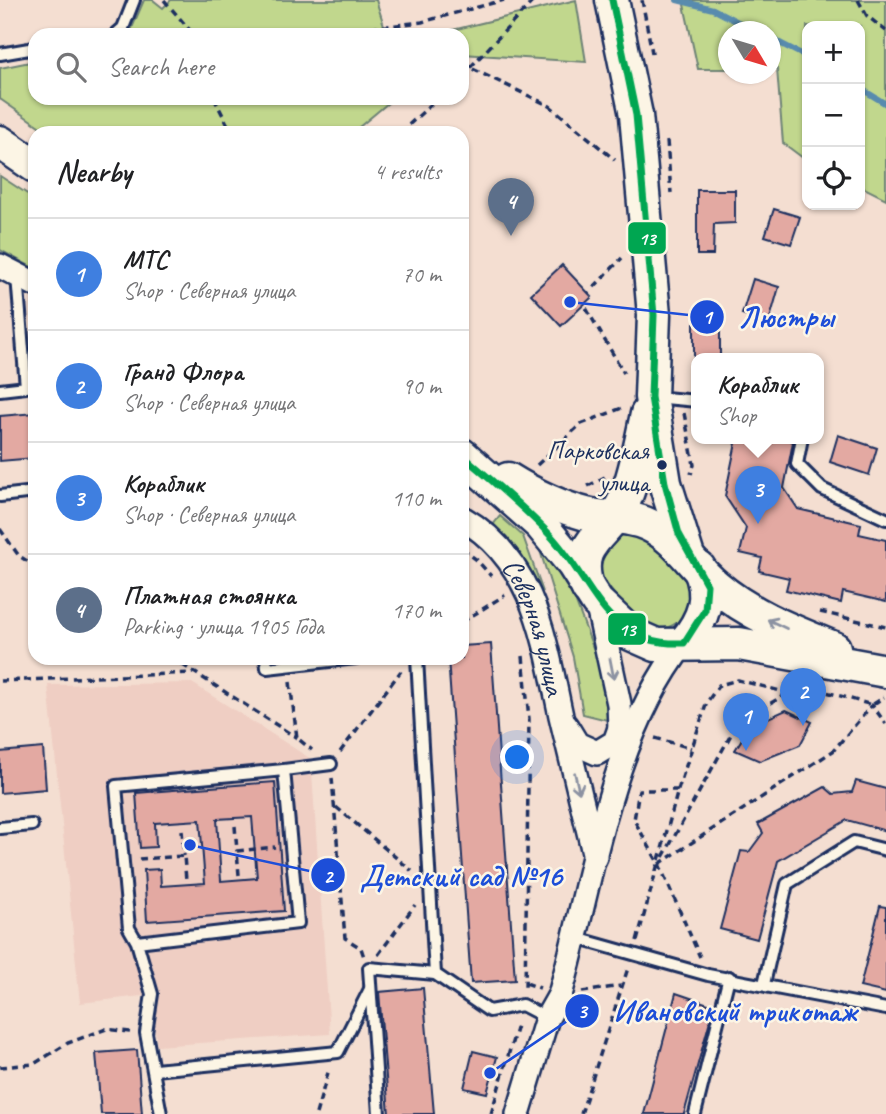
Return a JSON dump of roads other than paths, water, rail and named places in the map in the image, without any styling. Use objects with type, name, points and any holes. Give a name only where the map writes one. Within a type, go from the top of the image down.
[{"type":"main road","points":[[612,0],[637,128],[654,315],[651,397],[667,495],[693,560],[707,586],[705,610],[684,643]]},
{"type":"main road","points":[[0,142],[28,161]]},
{"type":"main road","points":[[593,596],[583,575],[587,551],[592,540],[616,516],[622,476],[651,397]]},
{"type":"main road","name":"Северная улица","points":[[469,457],[544,499],[574,496],[585,513],[616,516],[648,524],[693,560],[714,584],[755,613],[886,670]]},
{"type":"main road","name":"Северная улица","points":[[469,460],[550,535],[612,619],[646,642],[666,646],[684,643],[739,644],[886,670]]},
{"type":"main road","points":[[574,496],[580,506],[597,502],[622,476]]},
{"type":"street","name":"Северная улица","points":[[469,523],[483,531],[508,556],[534,604],[548,650],[596,860]]},
{"type":"street","points":[[593,596],[619,704],[621,762]]},
{"type":"street","points":[[518,1114],[547,1018],[560,995],[621,762],[652,690],[684,643]]},
{"type":"street","points":[[562,717],[577,744],[588,752],[597,753],[606,749],[615,742],[620,728]]},
{"type":"lane","points":[[123,28],[134,0]]},
{"type":"lane","points":[[0,54],[28,49]]},
{"type":"lane","points":[[0,390],[26,387],[17,275]]},
{"type":"lane","points":[[651,397],[691,400]]},
{"type":"lane","points":[[801,444],[797,464],[822,489],[886,519]]},
{"type":"lane","points":[[0,496],[28,493]]},
{"type":"lane","points":[[266,665],[267,668],[296,665]]},
{"type":"lane","points":[[416,665],[435,974]]},
{"type":"lane","points":[[161,1114],[155,1070],[146,1033],[152,994],[137,942],[129,928],[116,786],[331,764]]},
{"type":"lane","points":[[137,942],[298,923],[284,770]]},
{"type":"lane","points":[[0,828],[32,825]]},
{"type":"lane","points":[[764,984],[788,884],[854,842],[886,850]]},
{"type":"lane","points":[[576,938],[708,975],[729,976],[886,1009]]},
{"type":"lane","points":[[379,1114],[369,968],[435,974],[489,1011],[523,1005],[547,1018]]},
{"type":"lane","points":[[695,1114],[729,976]]},
{"type":"lane","points":[[155,1070],[338,1052],[370,989]]},
{"type":"waterway","points":[[677,0],[713,9],[736,21]]},
{"type":"waterway","points":[[781,44],[802,54]]},
{"type":"waterway","points":[[865,91],[886,104]]},
{"type":"place","name":"Платная стоянка","points":[[511,236]]},
{"type":"place","name":"Люстры","points":[[570,302]]},
{"type":"place","name":"Парковская улица","points":[[662,465]]},
{"type":"place","name":"Кораблик","points":[[758,524]]},
{"type":"place","name":"Гранд Флора","points":[[803,726]]},
{"type":"place","name":"МТС","points":[[746,751]]},
{"type":"place","name":"Детский сад №16","points":[[190,845]]},
{"type":"place","name":"Ивановский трикотаж","points":[[490,1073]]}]
